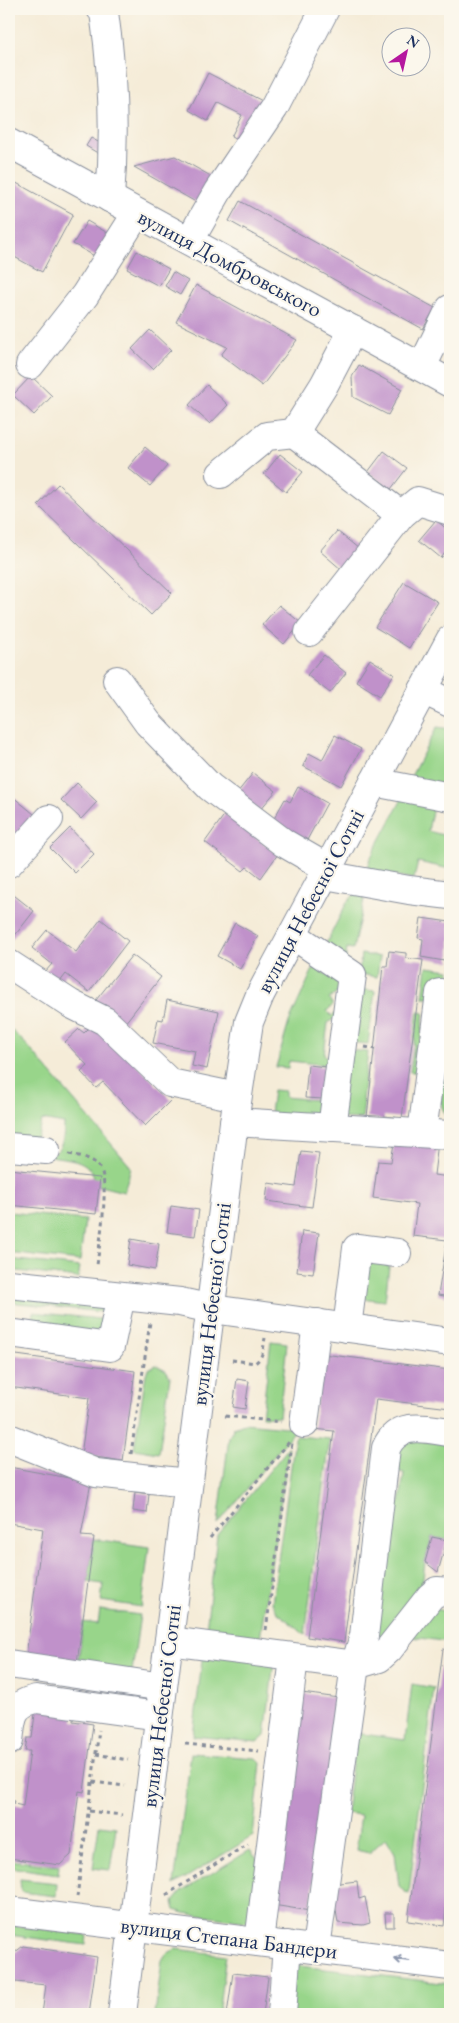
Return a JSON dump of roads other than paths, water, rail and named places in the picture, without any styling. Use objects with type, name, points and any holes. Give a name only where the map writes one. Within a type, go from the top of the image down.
[{"type":"street","points":[[101,9],[104,12],[109,50],[112,166],[110,198]]},
{"type":"street","points":[[190,240],[218,191],[274,108],[325,9]]},
{"type":"street","name":"вулиця Домбровського","points":[[9,143],[450,383]]},
{"type":"street","points":[[30,365],[85,295],[137,213]]},
{"type":"street","points":[[422,367],[450,309]]},
{"type":"street","points":[[294,433],[324,385],[353,330]]},
{"type":"street","points":[[221,474],[267,436],[294,433],[401,515]]},
{"type":"street","points":[[309,632],[401,515],[418,501],[450,511]]},
{"type":"street","name":"вулиця Небесної Сотні","points":[[122,2014],[188,1483],[212,1309],[235,1110],[249,1022],[254,1008],[450,640]]},
{"type":"street","points":[[116,680],[148,723],[210,787],[284,843],[327,872],[409,890],[450,895]]},
{"type":"street","points":[[423,690],[450,703]]},
{"type":"street","points":[[374,782],[450,797]]},
{"type":"street","points":[[9,863],[49,818]]},
{"type":"street","points":[[293,935],[352,975],[332,1128]]},
{"type":"street","points":[[9,964],[72,1004],[105,1021],[170,1083],[235,1110],[332,1128],[450,1136]]},
{"type":"street","points":[[422,1133],[440,993],[450,994]]},
{"type":"street","points":[[9,1147],[46,1150]]},
{"type":"street","points":[[347,1328],[357,1248],[397,1253]]},
{"type":"street","points":[[9,1284],[180,1302],[212,1309],[450,1342]]},
{"type":"street","points":[[9,1333],[110,1347],[121,1296]]},
{"type":"street","points":[[304,1424],[317,1323]]},
{"type":"street","points":[[316,1948],[355,1664],[364,1636],[384,1464],[389,1441],[399,1431],[406,1428],[450,1432]]},
{"type":"street","points":[[9,1438],[96,1474],[188,1483]]},
{"type":"street","points":[[169,1641],[294,1658],[355,1664],[379,1658],[389,1649],[430,1597],[437,1591],[450,1592]]},
{"type":"street","points":[[259,1942],[294,1658]]},
{"type":"street","points":[[9,1664],[163,1687]]},
{"type":"street","points":[[9,1741],[12,1714],[25,1701],[36,1699],[160,1716]]},
{"type":"street","name":"вулиця Степана Бандери","points":[[9,1911],[450,1966]]},
{"type":"street","points":[[282,2014],[287,1946]]}]
